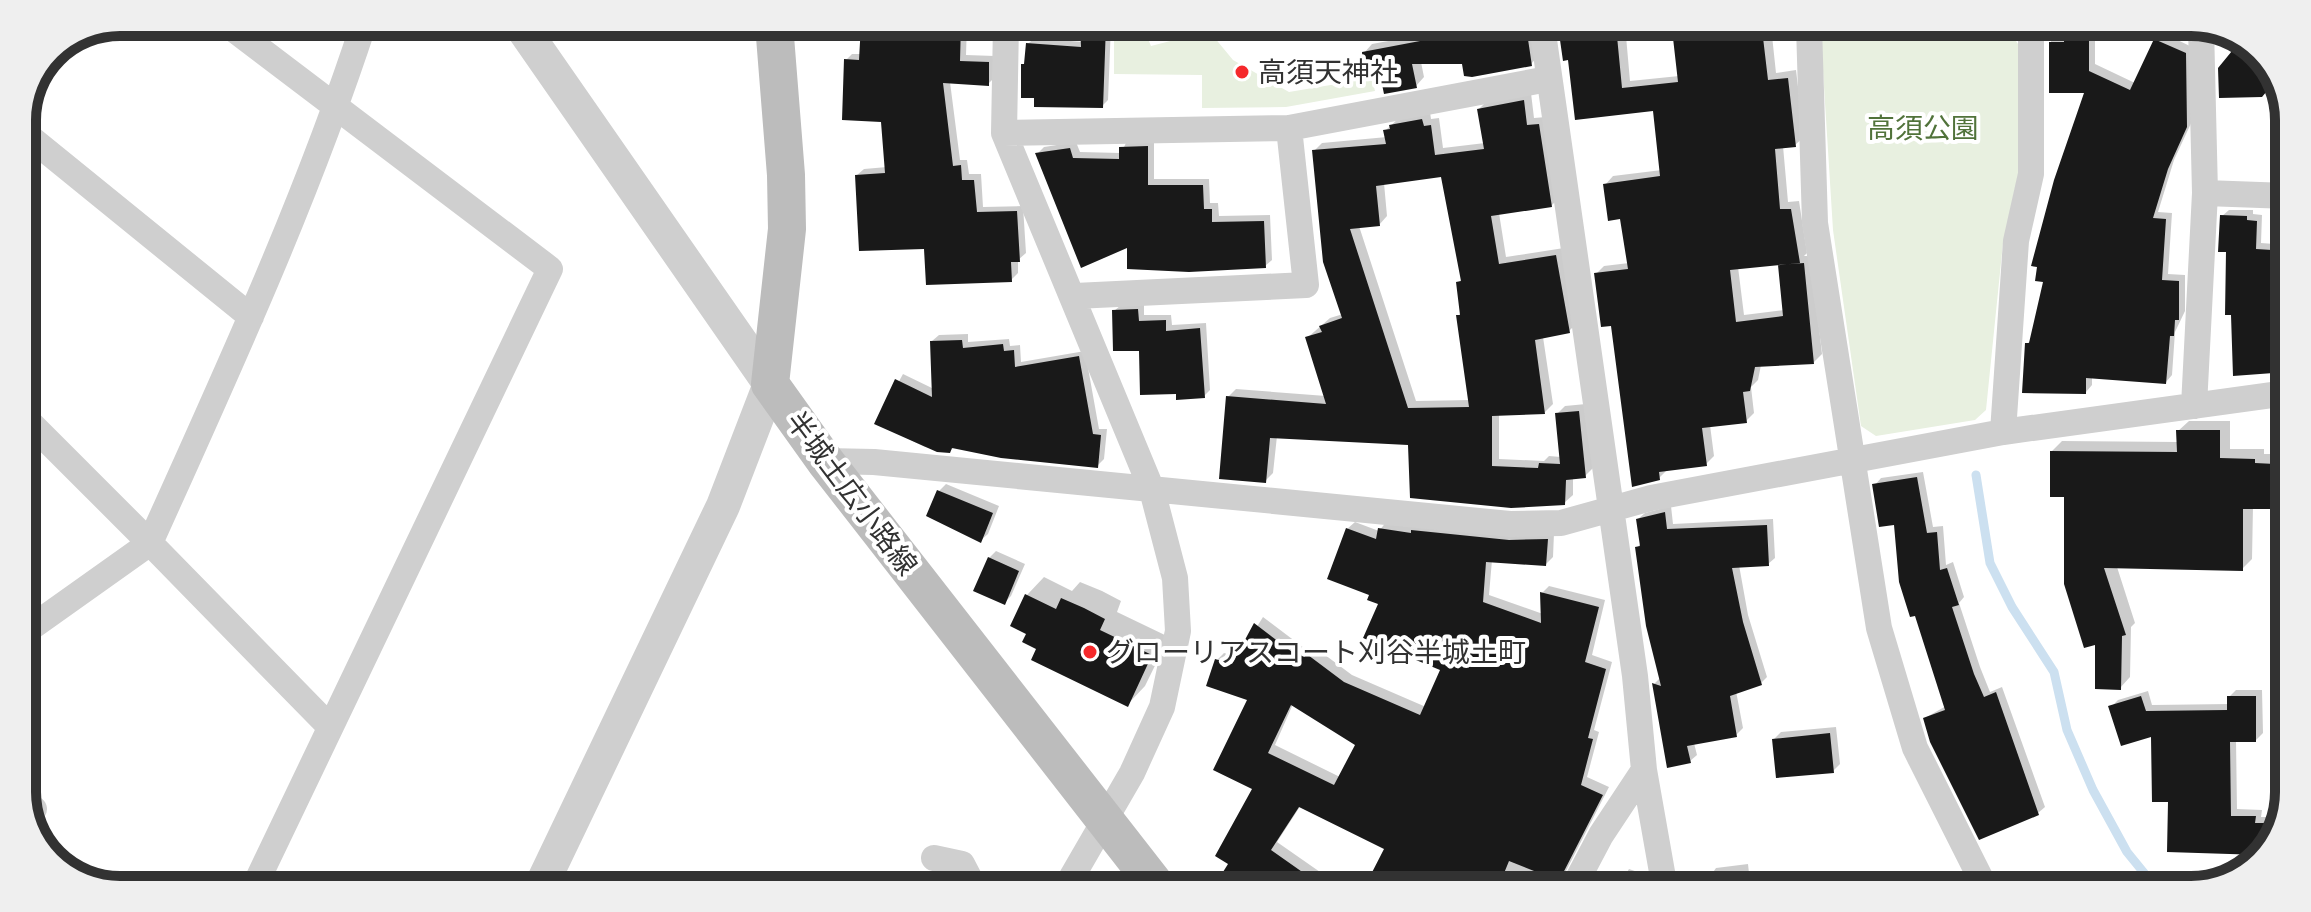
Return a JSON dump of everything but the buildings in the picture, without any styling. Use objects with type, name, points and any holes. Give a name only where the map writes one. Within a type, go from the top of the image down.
[{"type":"main road","name":"半城土広小路線","points":[[775,36],[787,229],[770,384],[825,461],[1149,876]]},
{"type":"street","points":[[242,36],[550,269],[259,876]]},
{"type":"street","points":[[36,624],[150,543],[251,317],[336,107],[360,36]]},
{"type":"street","points":[[528,36],[770,384],[711,534],[546,876]]},
{"type":"street","points":[[1006,36],[1004,133],[1075,296],[1152,490],[1175,578],[1178,631],[1162,707],[1106,818],[1072,876]]},
{"type":"street","points":[[1543,36],[1608,510],[1635,676],[1644,770],[1663,876]]},
{"type":"street","points":[[1809,36],[1815,223],[1879,628],[1915,748],[1979,876]]},
{"type":"street","points":[[2003,432],[2016,241],[2031,174],[2031,36]]},
{"type":"street","points":[[2194,406],[2205,193],[2201,37]]},
{"type":"street","points":[[1004,133],[1289,128],[1548,79]]},
{"type":"street","points":[[1075,296],[1306,285],[1289,128]]},
{"type":"street","points":[[36,142],[251,317]]},
{"type":"street","points":[[2205,193],[2275,196]]},
{"type":"street","points":[[825,461],[874,462],[1510,524],[1561,523],[1651,498],[2003,432],[2275,395]]},
{"type":"street","points":[[36,429],[330,727]]},
{"type":"street","points":[[1579,876],[1601,835],[1644,770]]},
{"type":"street","points":[[934,858],[962,864],[968,876]]},
{"type":"green space","points":[[1114,36],[1147,36],[1151,46],[1190,36],[1213,36],[1233,60],[1289,92],[1372,78],[1375,91],[1286,107],[1202,108],[1202,75],[1114,74]]},
{"type":"green space","name":"高須公園","points":[[1824,36],[2013,36],[2018,44],[2018,175],[2003,243],[1986,410],[1975,420],[1876,436],[1861,426],[1833,230],[1821,39]]},
{"type":"waterway","points":[[1976,475],[1990,563],[2012,607],[2054,672],[2067,730],[2093,790],[2127,852],[2147,876]]},
{"type":"place","name":"高須天神社","points":[[1242,72]]},
{"type":"place","name":"グローリアスコート刈谷半城土町","points":[[1090,652]]}]
